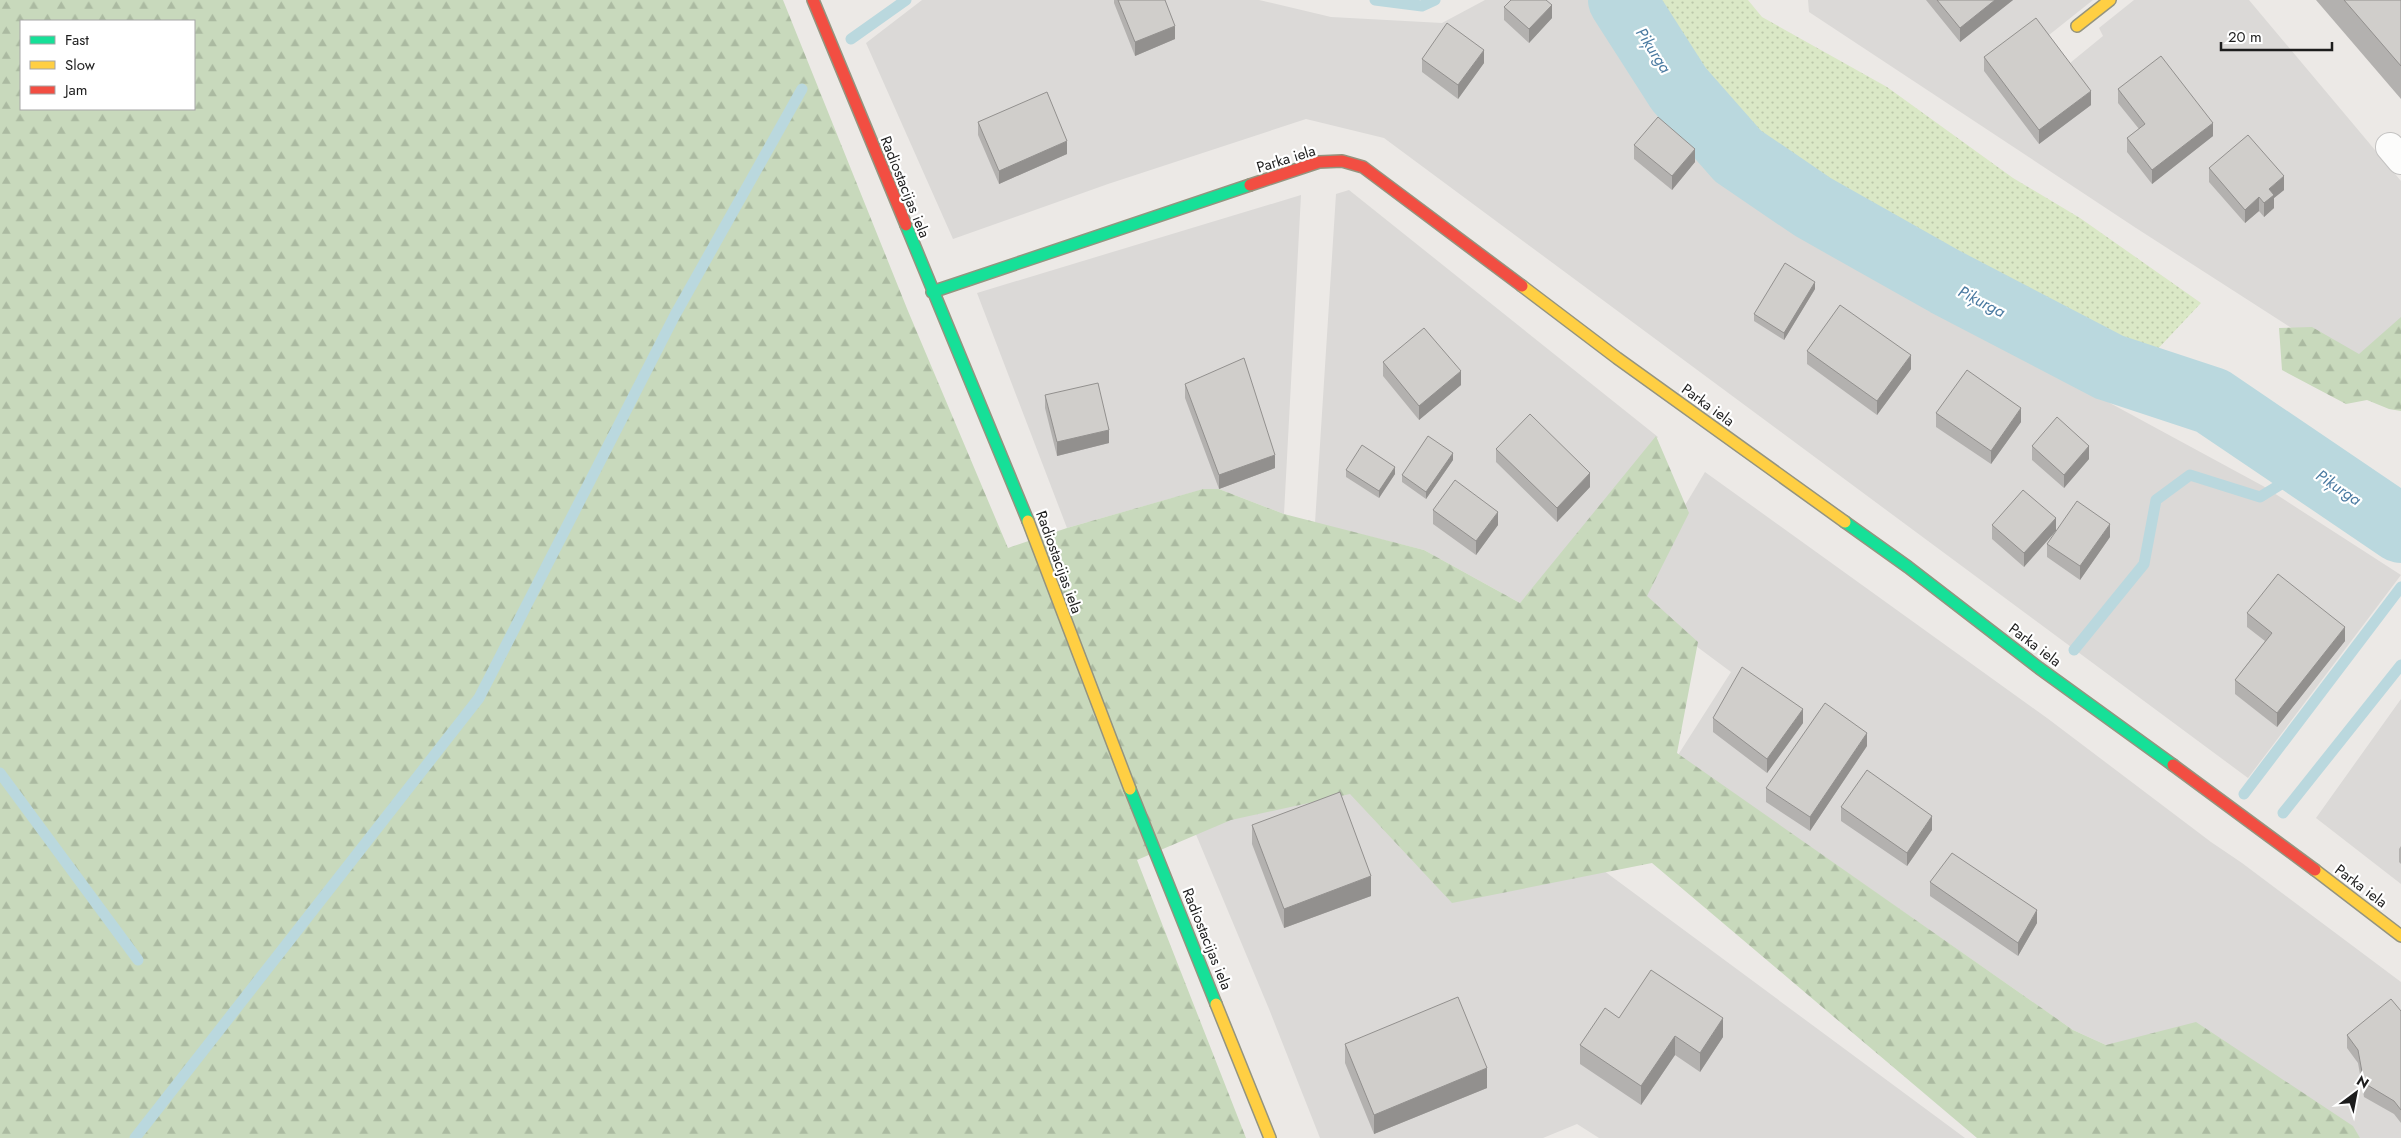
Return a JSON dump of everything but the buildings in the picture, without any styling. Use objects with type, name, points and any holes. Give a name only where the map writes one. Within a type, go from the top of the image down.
[{"type":"street","name":"Radiostacijas iela","points":[[813,0],[1026,516],[1094,699],[1270,1138]]},
{"type":"street","points":[[2077,26],[2110,0]]},
{"type":"street","name":"Parka iela","points":[[932,292],[1319,162],[1342,161],[1363,167],[1460,238],[1617,358],[1908,567],[2040,668],[2230,806],[2401,936]]},
{"type":"shaded area","points":[[922,0],[1259,0],[1331,17],[1442,23],[1485,0],[1594,0],[1648,79],[1796,233],[2263,486],[2401,575],[2248,778],[1384,138],[1306,119],[1108,184],[953,239],[866,43]]},
{"type":"shaded area","points":[[1808,0],[2093,0],[2049,35],[2070,63],[2103,36],[2099,28],[2134,0],[2249,0],[2401,181],[2401,322],[2352,367],[2136,228],[1809,12]]},
{"type":"shaded area","points":[[1349,190],[1658,437],[1575,542],[1520,603],[1424,550],[1315,523],[1336,194]]},
{"type":"shaded area","points":[[1301,195],[1284,514],[1219,489],[1204,489],[1067,528],[977,293]]},
{"type":"shaded area","points":[[1705,472],[2047,718],[2401,982],[2401,1138],[2228,1138],[2106,1045],[2073,1030],[1678,755],[1731,672],[1630,597]]},
{"type":"shaded area","points":[[2401,699],[2401,884],[2316,818]]},
{"type":"shaded area","points":[[1227,748],[1569,845],[1965,1138],[1599,1138],[1577,1124],[1543,1138],[1320,1138],[1269,1009],[1169,770]]},
{"type":"green space","points":[[0,0],[783,0],[908,311],[1008,548],[1067,528],[1203,489],[1219,489],[1284,514],[1424,550],[1520,603],[1656,436],[1689,513],[1647,596],[1698,642],[1677,753],[2073,1030],[2106,1045],[2196,1022],[2353,1126],[2360,1138],[1977,1138],[1652,863],[1452,903],[1350,794],[1231,820],[1137,860],[1246,1138],[0,1138]]},
{"type":"green space","points":[[1640,0],[1748,0],[1762,17],[1887,87],[2013,178],[2080,218],[2201,303],[2136,372],[2001,309],[1827,193],[1744,125]]},
{"type":"green space","points":[[2401,317],[2401,411],[2389,409],[2367,400],[2346,404],[2282,370],[2279,328],[2312,327],[2359,354]]},
{"type":"waterway","points":[[851,39],[906,0]]},
{"type":"waterway","points":[[1375,0],[1422,6],[1435,0]]},
{"type":"waterway","name":"Piķurga","points":[[1622,0],[1679,89],[1738,156],[1813,207],[1946,282],[2109,367],[2212,401],[2401,529]]},
{"type":"waterway","points":[[135,1138],[479,698],[675,315],[802,89]]},
{"type":"waterway","points":[[2074,650],[2144,564],[2156,500],[2190,475],[2260,497],[2309,467]]},
{"type":"waterway","points":[[2244,794],[2401,587]]},
{"type":"waterway","points":[[2283,813],[2401,665]]},
{"type":"waterway","points":[[0,773],[138,960]]},
{"type":"traffic: fast","points":[[932,292],[1250,185]]},
{"type":"traffic: fast","points":[[906,225],[1028,521]]},
{"type":"traffic: fast","points":[[1845,522],[1908,567],[2039,668],[2173,765]]},
{"type":"traffic: fast","points":[[1130,789],[1216,1004]]},
{"type":"traffic: slow","points":[[2077,26],[2110,0]]},
{"type":"traffic: slow","points":[[1522,286],[1617,358],[1845,522]]},
{"type":"traffic: slow","points":[[1028,521],[1130,789]]},
{"type":"traffic: slow","points":[[2315,870],[2401,936]]},
{"type":"traffic: slow","points":[[1216,1004],[1270,1138]]},
{"type":"traffic: jam","points":[[813,0],[906,225]]},
{"type":"traffic: jam","points":[[1250,185],[1319,162],[1342,161],[1363,167],[1522,286]]},
{"type":"traffic: jam","points":[[2173,765],[2315,870]]}]
